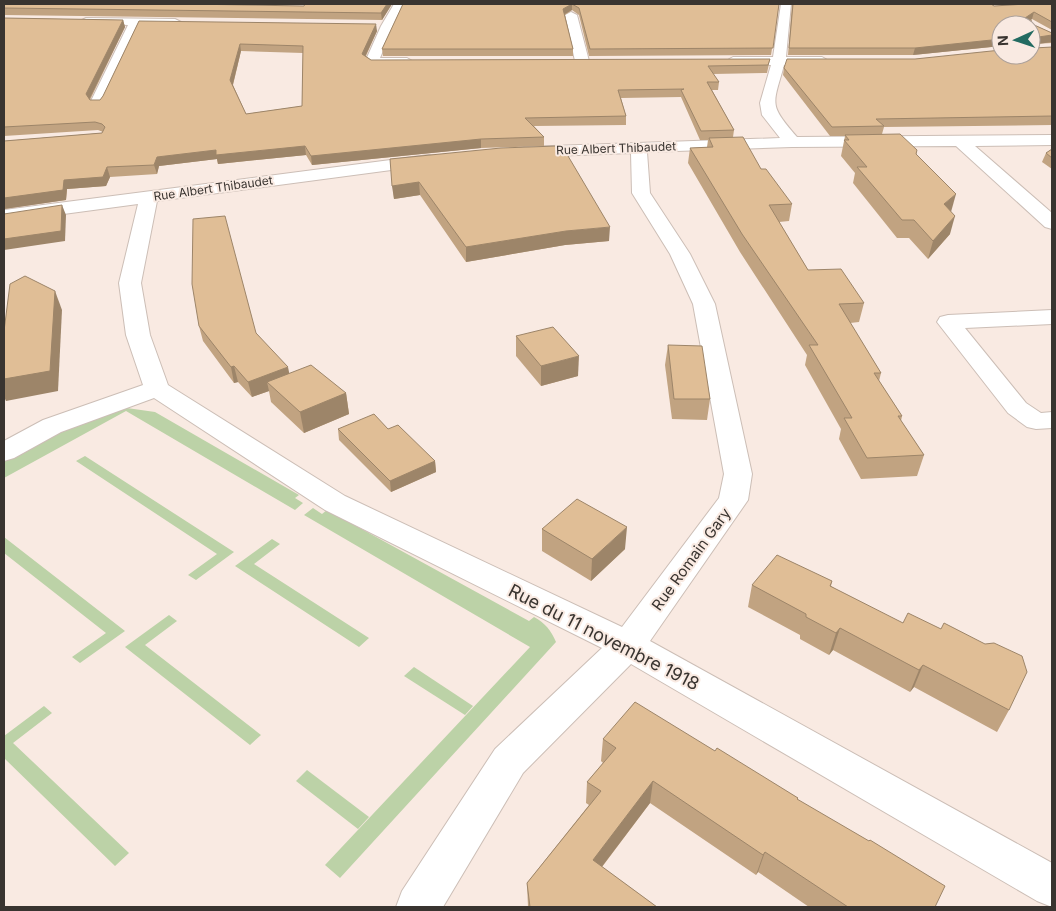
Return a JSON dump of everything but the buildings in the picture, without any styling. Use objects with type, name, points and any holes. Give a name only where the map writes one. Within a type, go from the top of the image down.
[{"type":"street","points":[[399,4],[382,26],[372,62],[420,62]]},
{"type":"street","points":[[786,4],[779,61],[767,103],[770,115],[792,142]]},
{"type":"street","points":[[571,15],[582,61]]},
{"type":"street","points":[[70,21],[184,22]]},
{"type":"street","points":[[97,102],[136,22]]},
{"type":"street","points":[[720,61],[836,61]]},
{"type":"street","name":"Rue Albert Thibaudet","points":[[511,153],[792,142],[1052,140]]},
{"type":"street","points":[[960,141],[1052,223]]},
{"type":"street","name":"Rue Romain Gary","points":[[418,907],[509,761],[628,645],[733,500],[738,474],[704,304],[680,254],[641,193],[639,148]]},
{"type":"street","name":"Rue Albert Thibaudet","points":[[4,216],[149,198],[300,175],[443,159]]},
{"type":"street","points":[[4,452],[52,426],[157,389],[138,335],[130,283],[149,198]]},
{"type":"street","points":[[1052,318],[948,322],[1017,408],[1036,421],[1052,420]]},
{"type":"street","name":"Rue du 11 novembre 1918","points":[[157,389],[335,503],[628,645],[1052,886]]},
{"type":"green space","points":[[120,407],[155,412],[299,495],[295,498],[303,503],[295,510],[126,411],[4,478],[4,457],[23,447]]},
{"type":"green space","points":[[85,456],[234,552],[196,580],[188,575],[217,554],[76,461]]},
{"type":"green space","points":[[313,508],[322,514],[327,510],[529,621],[534,617],[547,627],[556,642],[340,878],[325,865],[530,647],[304,515]]},
{"type":"green space","points":[[4,537],[125,631],[80,663],[72,657],[106,633],[4,553]]},
{"type":"green space","points":[[272,539],[280,544],[254,564],[369,638],[359,647],[235,566]]},
{"type":"green space","points":[[169,615],[177,621],[145,645],[261,735],[250,745],[125,647]]},
{"type":"green space","points":[[414,667],[473,706],[465,715],[404,676]]},
{"type":"green space","points":[[44,706],[52,713],[13,743],[129,853],[115,866],[4,758],[4,736]]},
{"type":"green space","points":[[307,770],[369,817],[358,829],[296,781]]}]
